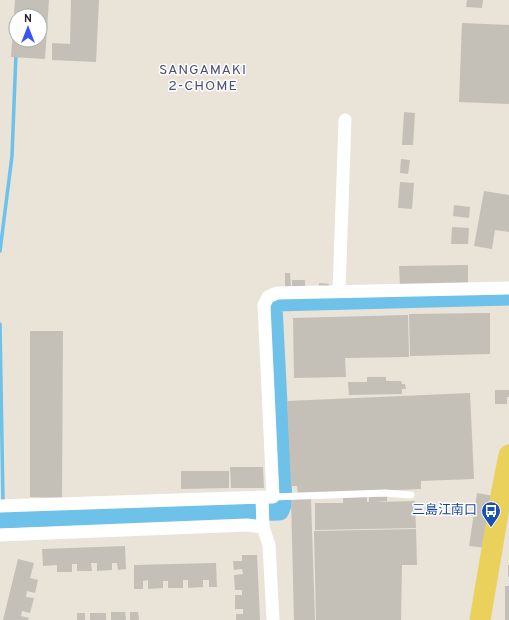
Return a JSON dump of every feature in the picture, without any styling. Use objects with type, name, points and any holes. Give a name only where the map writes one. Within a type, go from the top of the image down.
[{"type":"main road","points":[[480,620],[506,490],[509,455]]},
{"type":"street","points":[[339,292],[345,120]]},
{"type":"street","points":[[273,620],[269,545],[263,527],[268,497],[264,305],[268,297],[277,293],[509,288]]},
{"type":"street","points":[[0,506],[268,497]]},
{"type":"street","points":[[0,534],[240,525],[263,527]]},
{"type":"lane","points":[[268,497],[384,493],[411,495]]},
{"type":"building","points":[[15,0],[49,0],[48,15],[48,8],[14,8]]},
{"type":"building","points":[[71,0],[99,0],[96,62],[52,60],[52,43],[70,44]]},
{"type":"building","points":[[467,0],[483,0],[482,8],[466,7]]},
{"type":"building","points":[[462,23],[509,25],[509,104],[459,102]]},
{"type":"building","points":[[12,48],[46,48],[45,59],[11,57]]},
{"type":"building","points":[[404,112],[415,113],[413,145],[402,145]]},
{"type":"building","points":[[401,159],[410,160],[408,174],[400,173]]},
{"type":"building","points":[[400,182],[414,183],[412,209],[398,208]]},
{"type":"building","points":[[484,191],[509,195],[509,232],[495,230],[492,249],[474,246]]},
{"type":"building","points":[[454,205],[470,207],[469,218],[453,216]]},
{"type":"building","points":[[452,227],[469,228],[468,244],[451,244]]},
{"type":"building","points":[[468,265],[468,284],[400,285],[399,266]]},
{"type":"building","points":[[285,273],[290,273],[291,287],[285,288]]},
{"type":"building","points":[[292,280],[305,280],[305,289],[292,289]]},
{"type":"building","points":[[319,283],[329,284],[328,289],[319,288]]},
{"type":"building","points":[[490,313],[490,354],[410,356],[409,314]]},
{"type":"building","points":[[408,315],[409,357],[345,358],[346,377],[294,378],[293,318]]},
{"type":"building","points":[[30,331],[63,331],[62,498],[30,497]]},
{"type":"building","points":[[367,377],[386,377],[386,381],[401,381],[402,384],[405,384],[406,389],[402,389],[402,394],[349,395],[348,382],[367,382]]},
{"type":"building","points":[[495,390],[509,390],[507,404],[495,404]]},
{"type":"building","points":[[470,393],[474,479],[421,481],[421,489],[298,494],[297,486],[291,486],[287,401]]},
{"type":"building","points":[[230,467],[263,467],[264,488],[231,488]]},
{"type":"building","points":[[181,471],[229,471],[229,488],[181,489]]},
{"type":"building","points":[[477,493],[494,496],[487,548],[469,546]]},
{"type":"building","points":[[367,496],[367,502],[369,502],[369,497],[387,496],[387,501],[374,502],[415,501],[416,528],[315,530],[315,503],[343,503],[343,497]]},
{"type":"building","points":[[291,499],[311,499],[315,620],[294,620]]},
{"type":"building","points":[[416,529],[417,565],[402,565],[401,620],[316,620],[314,531]]},
{"type":"building","points":[[125,546],[126,569],[118,570],[117,563],[112,563],[112,570],[97,571],[97,563],[91,563],[92,571],[77,571],[77,564],[72,564],[72,572],[57,572],[57,565],[43,566],[42,549]]},
{"type":"building","points":[[242,555],[257,555],[260,620],[236,620],[236,614],[243,614],[243,609],[235,609],[235,595],[242,595],[242,590],[235,590],[234,575],[243,574],[242,569],[234,570],[233,561],[242,561]]},
{"type":"building","points":[[18,559],[34,563],[30,578],[38,580],[35,593],[27,591],[26,597],[34,598],[30,613],[22,611],[21,616],[29,618],[28,620],[3,620]]},
{"type":"building","points":[[216,563],[217,587],[209,587],[209,580],[203,580],[203,587],[188,588],[188,580],[183,580],[183,588],[168,588],[168,581],[163,581],[163,588],[148,589],[148,580],[143,581],[143,589],[134,589],[134,565]]},
{"type":"building","points":[[509,565],[509,577],[508,577]]},
{"type":"building","points":[[505,586],[509,586],[509,620],[505,620]]},
{"type":"building","points":[[111,612],[125,612],[126,620],[111,620]]},
{"type":"building","points":[[130,612],[138,612],[139,620],[130,620]]},
{"type":"building","points":[[77,613],[85,613],[85,620],[77,620]]},
{"type":"building","points":[[90,613],[106,613],[106,620],[90,620]]},
{"type":"waterway","points":[[0,251],[12,156],[16,53]]},
{"type":"waterway","points":[[0,518],[279,510],[282,502],[272,306],[276,301],[509,295]]},
{"type":"waterway","points":[[0,324],[3,503]]},
{"type":"waterway","points":[[3,509],[3,518]]},
{"type":"place","name":"三島江南口","points":[[491,528]]},
{"type":"district","name":"SANGAMAKI 2-CHOME","points":[[203,78]]}]
